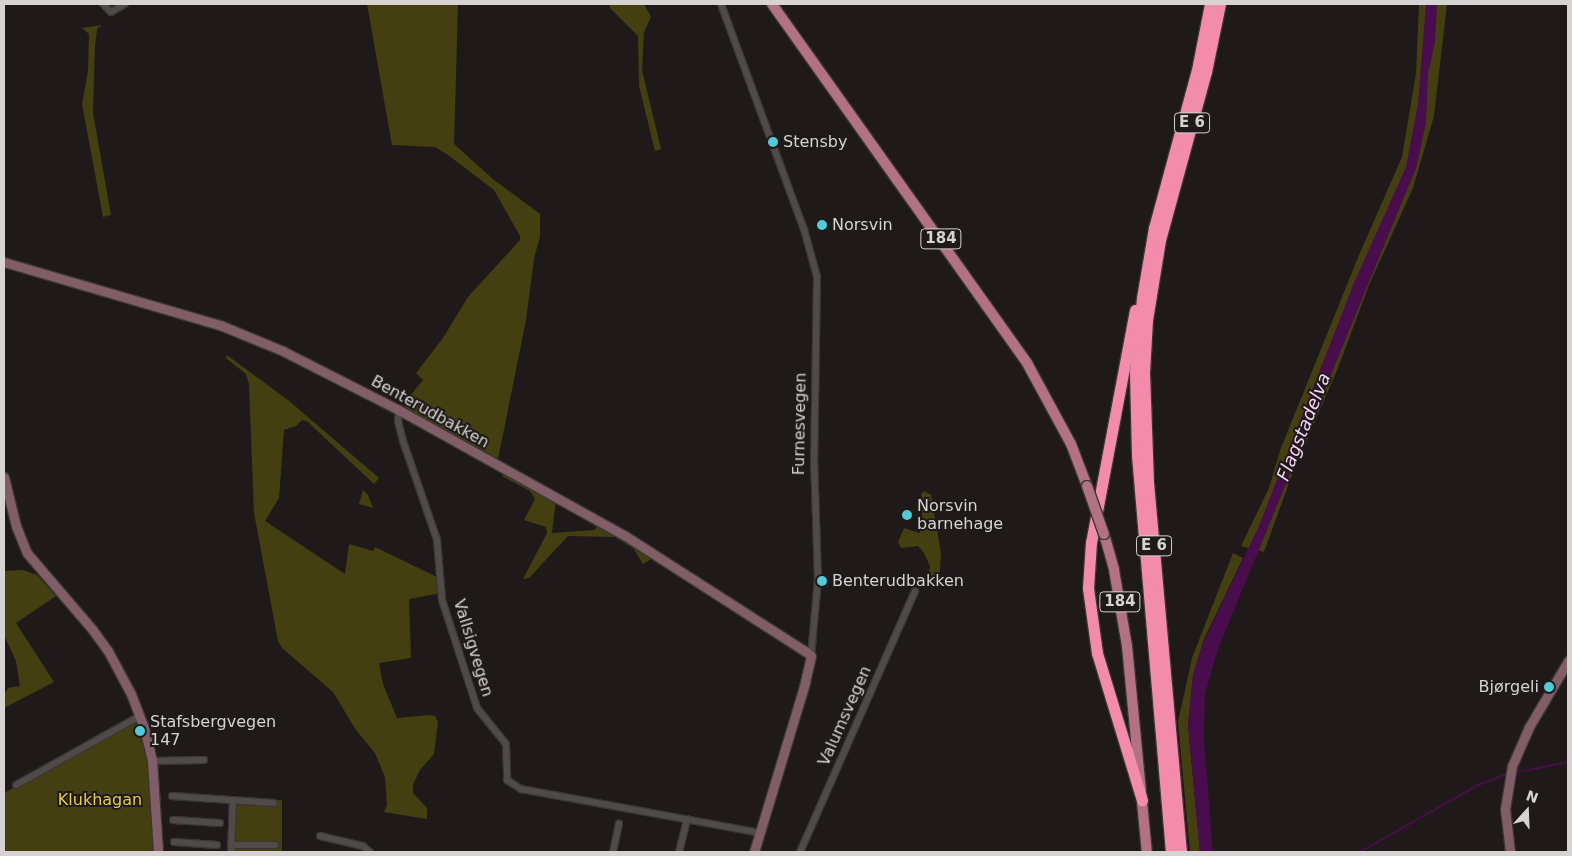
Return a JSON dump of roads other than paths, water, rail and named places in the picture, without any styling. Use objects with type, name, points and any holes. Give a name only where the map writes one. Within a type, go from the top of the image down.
[{"type":"highway","name":"E 6","points":[[1142,800],[1097,653],[1090,617],[1088,577],[1129,332],[1144,277],[1160,201],[1197,70],[1210,4]]},
{"type":"highway","name":"E 6","points":[[1181,852],[1148,482],[1144,364],[1160,240],[1206,72],[1220,4]]},
{"type":"highway","name":"E 6","points":[[1144,277],[1137,346],[1136,436],[1172,852]]},
{"type":"main road","name":"184","points":[[772,4],[1022,356],[1071,444],[1104,534],[1118,587],[1128,654],[1147,852]]},
{"type":"main road","name":"Benterudbakken","points":[[4,262],[235,330],[399,410],[624,535],[811,656]]},
{"type":"main road","points":[[4,477],[16,526],[27,553],[108,651],[140,716],[152,761],[158,852]]},
{"type":"main road","name":"Furnesvegen","points":[[754,852],[811,656]]},
{"type":"main road","points":[[1510,852],[1504,818],[1508,781],[1512,766],[1523,738],[1568,661]]},
{"type":"street","points":[[103,4],[111,12],[125,4]]},
{"type":"street","name":"Furnesvegen","points":[[721,4],[804,229],[817,277],[814,458],[818,579],[811,656]]},
{"type":"street","name":"Vallsigvegen","points":[[399,410],[398,421],[403,441],[437,540],[446,614],[477,708],[506,744],[507,780],[521,789],[760,833]]},
{"type":"street","name":"Valumsvegen","points":[[800,852],[915,591]]},
{"type":"street","points":[[16,785],[140,716]]},
{"type":"street","points":[[152,761],[204,760]]},
{"type":"street","points":[[172,796],[274,803]]},
{"type":"street","points":[[233,800],[231,849],[275,845]]},
{"type":"street","points":[[679,852],[687,819]]},
{"type":"street","points":[[173,820],[220,823]]},
{"type":"street","points":[[613,852],[619,824]]},
{"type":"street","points":[[320,836],[363,846],[370,852]]},
{"type":"street","points":[[174,842],[217,845]]},
{"type":"water","name":"Flagstadelva","points":[[1426,4],[1437,4],[1435,42],[1428,74],[1426,123],[1416,168],[1218,649],[1205,694],[1204,741],[1213,852],[1200,852],[1188,725],[1193,675],[1203,643],[1259,526],[1354,283],[1406,167],[1418,104]]},
{"type":"waterway","points":[[1514,773],[1568,762]]},
{"type":"waterway","points":[[1360,852],[1478,785],[1507,774]]},
{"type":"place","name":"Stensby","points":[[773,142]]},
{"type":"place","name":"Norsvin","points":[[822,225]]},
{"type":"place","name":"Norsvin barnehage","points":[[907,515]]},
{"type":"place","name":"Benterudbakken","points":[[822,581]]},
{"type":"place","name":"Bjørgeli","points":[[1549,687]]},
{"type":"place","name":"Stafsbergvegen 147","points":[[140,731]]},
{"type":"park label","name":"Klukhagan","points":[[100,800]]}]
